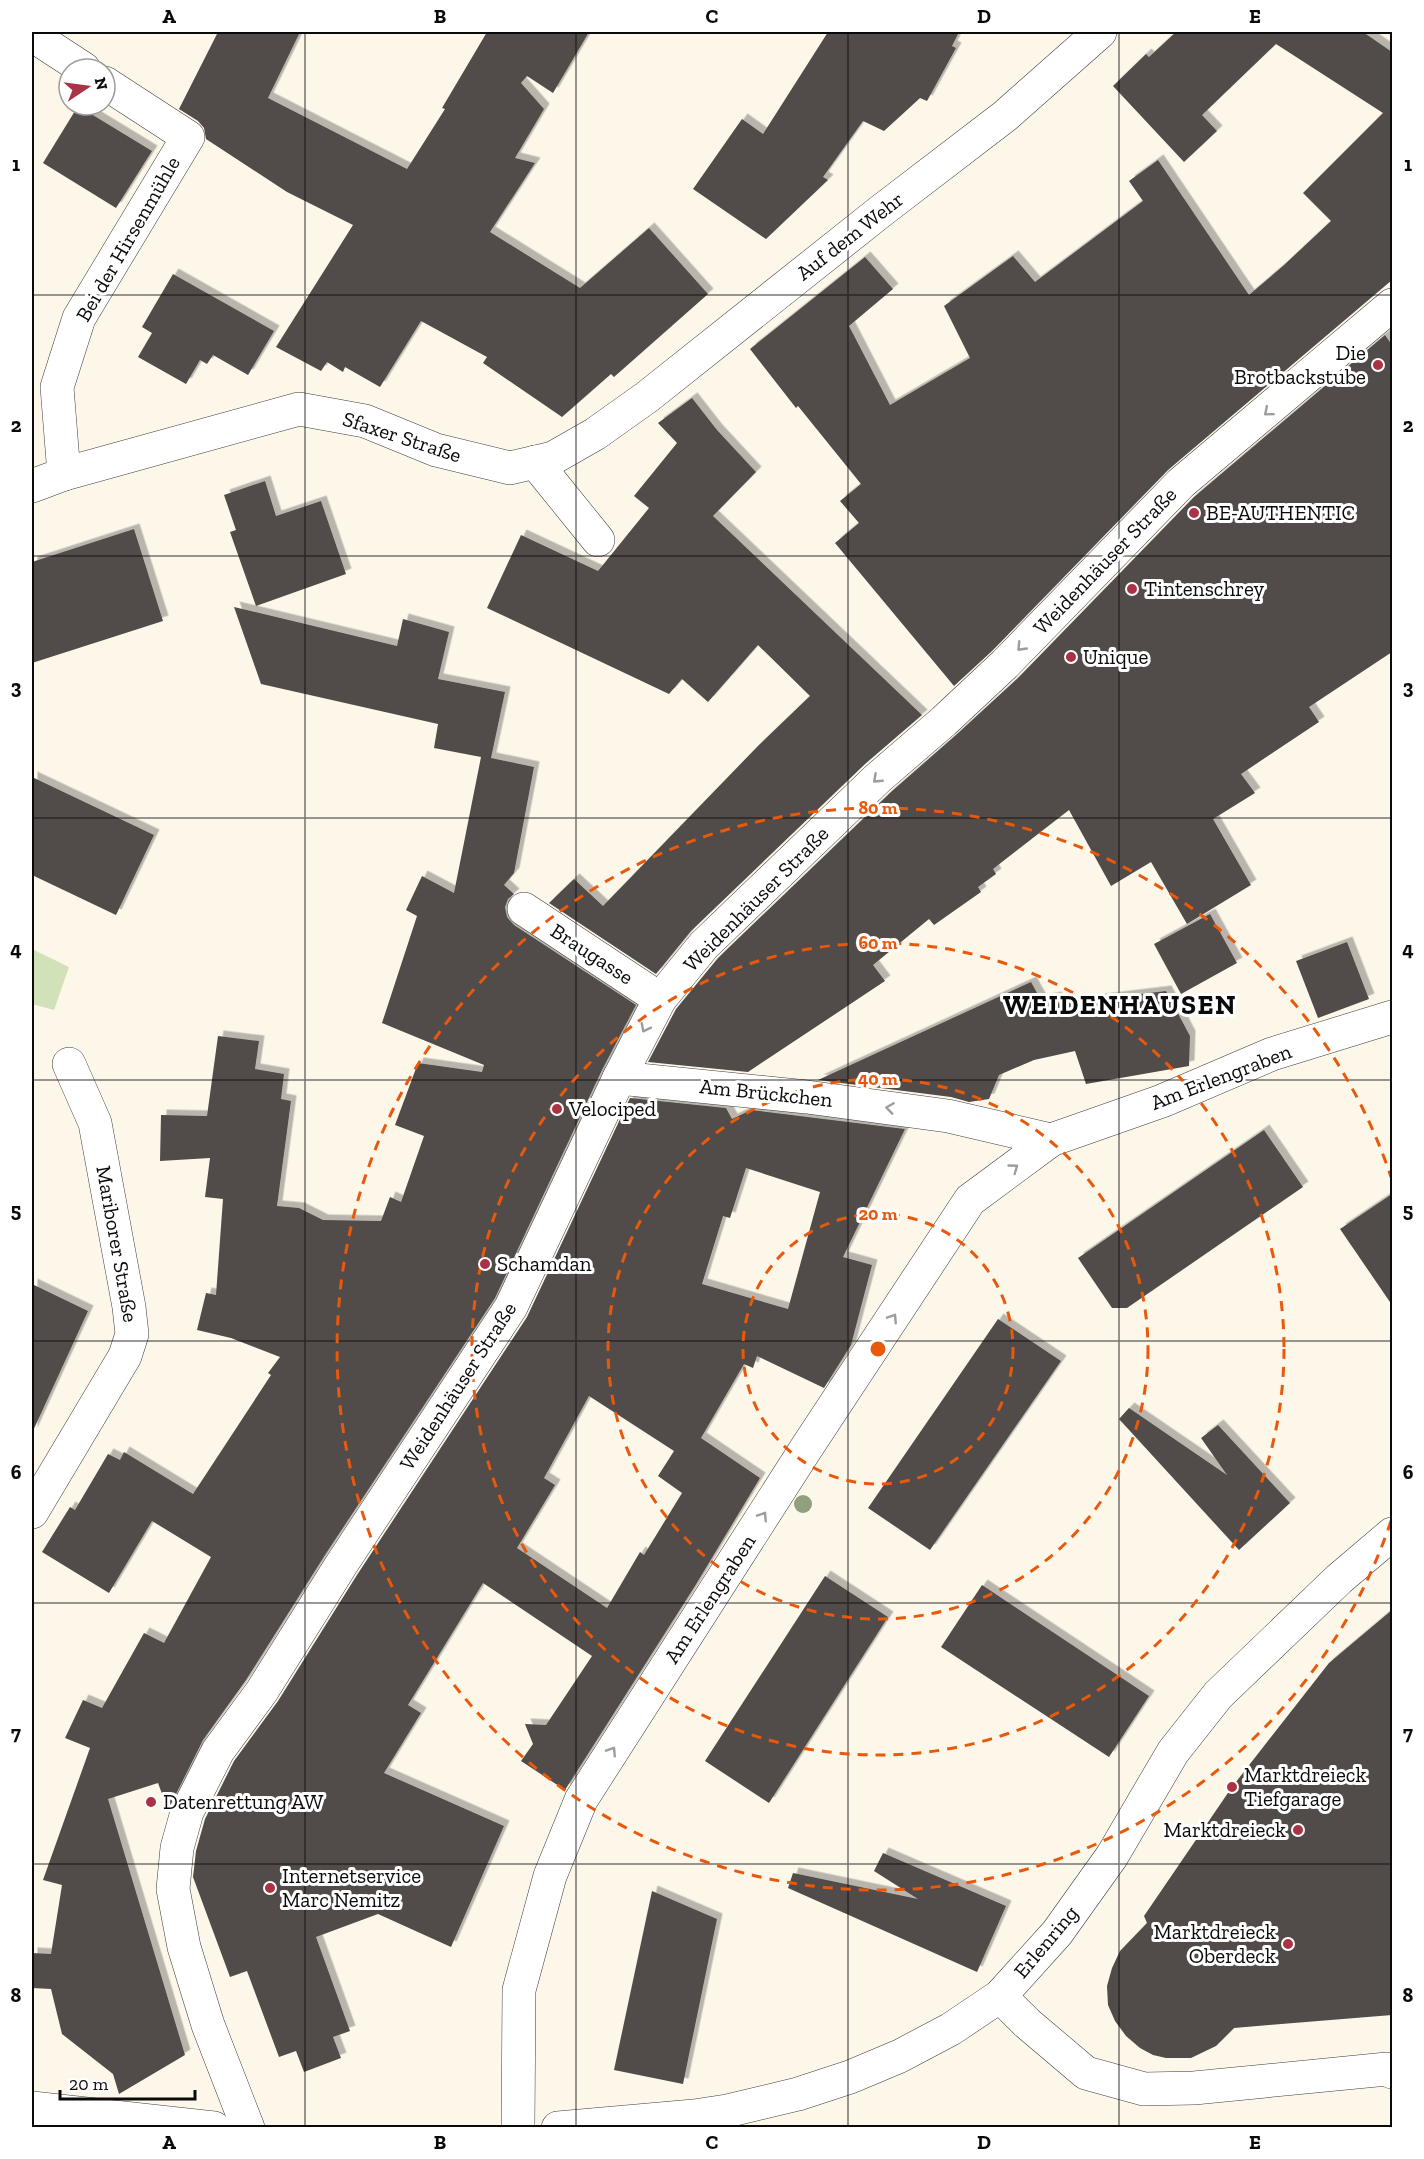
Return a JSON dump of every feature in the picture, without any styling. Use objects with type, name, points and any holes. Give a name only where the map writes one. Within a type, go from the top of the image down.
[{"type":"street","name":"Auf dem Wehr","points":[[596,434],[1005,116],[1100,32]]},
{"type":"street","points":[[32,35],[66,57]]},
{"type":"street","name":"Bei der Hirsenmühle","points":[[64,474],[57,387],[79,318],[188,137],[117,91]]},
{"type":"street","name":"Weidenhäuser Straße","points":[[248,2127],[208,2025],[184,1947],[172,1889],[177,1848],[187,1812],[218,1751],[262,1691],[347,1555],[511,1307],[619,1078],[660,999],[704,945],[878,778],[1005,664],[1181,483],[1388,319]]},
{"type":"street","name":"Sfaxer Straße","points":[[32,486],[64,474],[299,409],[365,421],[436,450],[510,468],[553,458],[596,434]]},
{"type":"street","points":[[535,462],[598,540]]},
{"type":"street","name":"Braugasse","points":[[524,909],[660,999]]},
{"type":"street","name":"Am Erlengraben","points":[[518,2127],[519,1990],[550,1875],[580,1800],[807,1447],[970,1200],[1051,1140],[1162,1101],[1272,1054],[1392,1017]]},
{"type":"street","name":"Mariborer Straße","points":[[32,1512],[125,1356],[132,1334],[95,1123],[69,1064]]},
{"type":"street","name":"Am Brückchen","points":[[619,1078],[807,1096],[948,1116],[1051,1140]]},
{"type":"street","name":"Erlenring","points":[[558,2127],[694,2116],[798,2094],[850,2077],[900,2056],[951,2029],[1000,1996],[1057,1933],[1112,1856],[1173,1752],[1218,1695],[1339,1579],[1392,1534]]},
{"type":"street","points":[[1000,1996],[1027,2023],[1086,2073],[1144,2089],[1194,2088],[1387,2069],[1392,2072]]},
{"type":"street","points":[[32,2108],[214,2127]]},
{"type":"green space","points":[[32,949],[69,967],[54,1010],[32,1004]]},
{"type":"building","points":[[218,32],[300,32],[268,98],[407,169],[445,109],[442,108],[487,32],[589,32],[553,93],[527,76],[521,83],[544,109],[515,158],[535,163],[490,232],[580,288],[649,228],[708,294],[614,377],[611,374],[562,417],[483,363],[487,357],[421,321],[380,387],[345,367],[343,372],[327,362],[321,371],[276,347],[353,225],[287,192],[206,139],[204,128],[198,121],[179,109]]},
{"type":"building","points":[[828,32],[959,32],[952,46],[956,48],[927,101],[920,98],[884,131],[863,121],[823,177],[828,180],[766,239],[693,189],[742,119],[763,134]]},
{"type":"building","points":[[1176,32],[1363,32],[1392,52],[1392,280],[1168,470],[992,651],[954,686],[835,543],[859,523],[840,501],[861,484],[798,406],[796,408],[750,349],[865,257],[893,289],[849,326],[890,405],[970,358],[944,306],[1013,256],[1035,282],[1143,201],[1129,181],[1158,160],[1249,295],[1331,221],[1303,193],[1383,113],[1276,44],[1202,115],[1217,131],[1184,162],[1113,86],[1146,54],[1149,57]]},
{"type":"building","points":[[71,117],[96,117],[152,151],[116,208],[43,163]]},
{"type":"building","points":[[173,274],[274,331],[248,375],[213,355],[207,364],[200,360],[186,384],[138,357],[152,333],[142,327]]},
{"type":"building","points":[[1385,335],[1392,345],[1392,652],[1309,707],[1319,722],[1241,774],[1255,793],[1213,819],[1251,885],[1187,924],[1151,862],[1111,886],[1069,810],[993,869],[996,874],[978,887],[981,892],[934,925],[929,919],[873,965],[885,981],[748,1072],[648,1062],[676,1009],[718,958],[891,792],[1018,678],[1194,497]]},
{"type":"building","points":[[692,398],[717,430],[756,472],[713,516],[922,715],[865,764],[691,931],[656,974],[549,903],[574,879],[603,906],[759,745],[810,696],[758,645],[708,702],[682,679],[669,694],[487,608],[521,535],[598,571],[649,508],[634,496],[677,443],[658,423]]},
{"type":"building","points":[[265,481],[276,516],[321,501],[346,574],[256,606],[230,532],[236,530],[224,495]]},
{"type":"building","points":[[134,529],[163,621],[32,663],[32,562]]},
{"type":"building","points":[[234,607],[397,646],[403,619],[449,632],[438,679],[505,692],[491,758],[534,767],[514,873],[504,885],[514,894],[508,899],[505,907],[507,917],[514,925],[636,1005],[602,1070],[495,1298],[325,1555],[246,1680],[203,1740],[168,1810],[158,1783],[108,1799],[185,2055],[119,2094],[113,2074],[62,2034],[51,1989],[32,1988],[32,1953],[51,1954],[62,1885],[43,1880],[90,1748],[65,1738],[83,1700],[102,1708],[144,1633],[164,1643],[211,1557],[152,1521],[109,1593],[42,1552],[70,1507],[75,1510],[108,1454],[120,1460],[124,1452],[193,1494],[271,1375],[268,1373],[280,1357],[231,1338],[197,1330],[206,1293],[216,1295],[223,1199],[205,1197],[210,1158],[160,1161],[161,1115],[207,1116],[218,1036],[259,1041],[255,1069],[284,1074],[281,1099],[291,1101],[277,1206],[299,1208],[323,1220],[381,1221],[390,1197],[401,1202],[424,1136],[395,1125],[418,1063],[482,1072],[484,1065],[382,1023],[417,916],[406,910],[422,876],[454,893],[481,757],[434,748],[438,724],[261,684]]},
{"type":"building","points":[[32,777],[154,835],[116,915],[32,875]]},
{"type":"building","points":[[1210,914],[1237,963],[1181,994],[1154,944]]},
{"type":"building","points":[[1347,942],[1369,999],[1318,1018],[1296,961]]},
{"type":"building","points":[[1031,982],[1041,1000],[1056,997],[1059,1004],[1166,991],[1190,1036],[1189,1066],[1086,1084],[1075,1051],[1034,1060],[999,1075],[989,1099],[969,1102],[951,1097],[818,1080]]},
{"type":"building","points":[[630,1098],[726,1108],[732,1119],[751,1110],[905,1129],[843,1257],[872,1265],[851,1345],[824,1388],[757,1356],[753,1368],[744,1364],[701,1438],[760,1478],[695,1586],[565,1790],[521,1761],[533,1744],[525,1724],[546,1725],[592,1656],[483,1583],[408,1705],[421,1713],[384,1773],[504,1826],[451,1947],[378,1914],[316,1937],[350,2031],[333,2037],[341,2058],[304,2072],[296,2051],[279,2057],[247,1971],[230,1977],[193,1877],[196,1851],[205,1819],[234,1761],[278,1701],[357,1575],[527,1317]],"holes":[[[746,1168],[820,1192],[788,1309],[702,1284],[723,1216],[730,1218]],[[589,1396],[674,1451],[658,1476],[682,1493],[644,1555],[640,1552],[607,1608],[517,1548],[555,1485],[544,1478]]]},
{"type":"building","points":[[1264,1130],[1303,1187],[1127,1308],[1112,1308],[1078,1258]]},
{"type":"building","points":[[1392,1194],[1392,1305],[1340,1229]]},
{"type":"building","points":[[32,1284],[88,1311],[32,1433]]},
{"type":"building","points":[[998,1319],[1061,1361],[930,1550],[868,1508]]},
{"type":"building","points":[[1129,1408],[1227,1475],[1201,1438],[1218,1425],[1290,1503],[1239,1550],[1119,1419]]},
{"type":"building","points":[[825,1576],[888,1617],[769,1803],[705,1761]]},
{"type":"building","points":[[982,1585],[1149,1696],[1109,1757],[941,1647]]},
{"type":"building","name":"Marktdreieck","points":[[1392,1610],[1392,2015],[1234,2028],[1216,2046],[1191,2058],[1166,2058],[1153,2055],[1140,2048],[1126,2036],[1115,2021],[1108,2005],[1107,1986],[1120,1951],[1147,1923],[1144,1916],[1232,1787],[1329,1663]]},
{"type":"building","points":[[883,1853],[1006,1906],[977,1972],[788,1888],[793,1873],[918,1899],[874,1871]]},
{"type":"building","points":[[652,1891],[717,1919],[683,2084],[614,2070]]},
{"type":"place","name":"Die Brotbackstube","points":[[1378,365]]},
{"type":"place","name":"BE-AUTHENTIC","points":[[1194,513]]},
{"type":"place","name":"Tintenschrey","points":[[1132,589]]},
{"type":"place","name":"Unique","points":[[1071,657]]},
{"type":"place","name":"Velociped","points":[[557,1109]]},
{"type":"place","name":"Schamdan","points":[[485,1264]]},
{"type":"place","name":"Marktdreieck Tiefgarage","points":[[1232,1787]]},
{"type":"place","name":"Datenrettung AW","points":[[151,1802]]},
{"type":"place","name":"Marktdreieck","points":[[1298,1830]]},
{"type":"place","name":"Internetservice Marc Nemitz","points":[[270,1888]]},
{"type":"place","name":"Marktdreieck Oberdeck","points":[[1288,1944]]},
{"type":"district","name":"WEIDENHAUSEN","points":[[1120,1005]]}]
